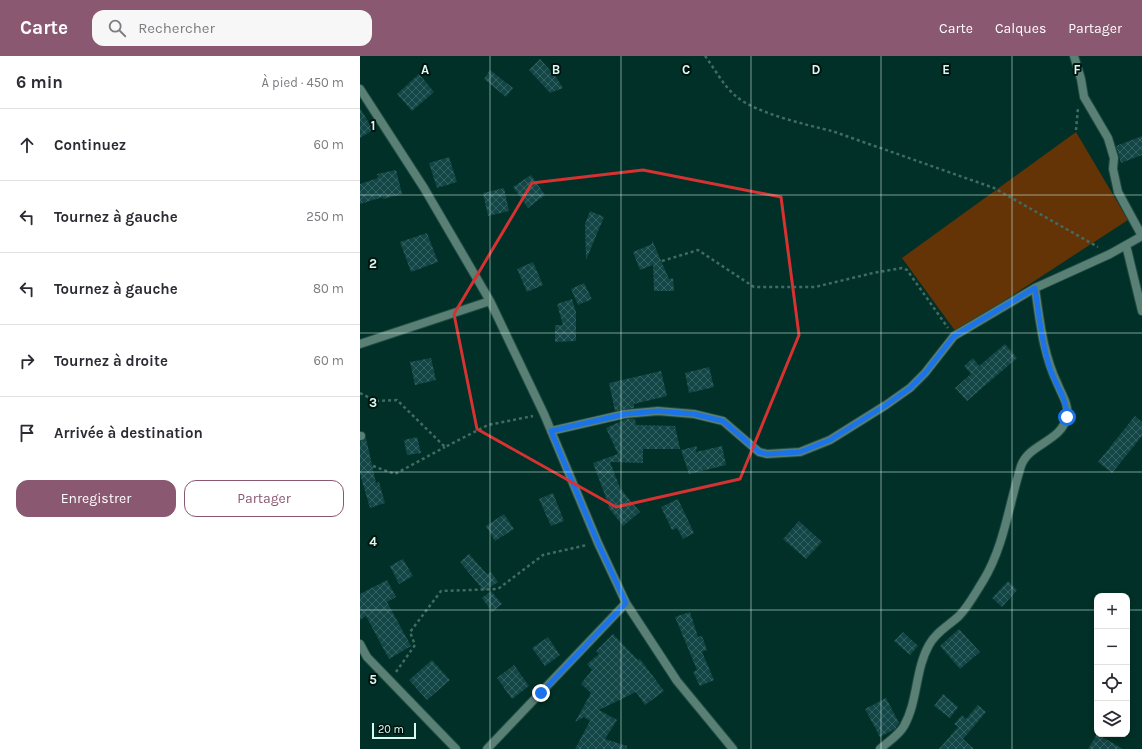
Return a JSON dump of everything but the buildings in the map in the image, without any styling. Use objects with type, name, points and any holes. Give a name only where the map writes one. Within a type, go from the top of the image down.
[{"type":"street","points":[[551,431],[625,414],[665,412],[694,414],[723,421],[759,452],[767,454],[800,452],[830,440],[898,397],[925,373],[954,336],[1035,288],[1110,254],[1142,236],[1118,192],[1113,169],[1114,158],[1108,138],[1084,97],[1081,79],[1074,56]]},
{"type":"street","points":[[360,89],[424,188],[490,301],[544,414],[598,543],[626,603],[648,639],[677,681],[734,749]]},
{"type":"street","points":[[1126,245],[1142,311]]},
{"type":"street","points":[[880,749],[904,727],[909,716],[922,658],[928,645],[935,635],[960,615],[984,580],[993,560],[1022,464],[1034,450],[1053,438],[1067,417],[1067,405],[1049,366],[1041,336],[1035,288]]},
{"type":"street","points":[[360,344],[490,301]]},
{"type":"street","points":[[487,749],[626,603]]},
{"type":"street","points":[[360,644],[367,657],[456,749]]},
{"type":"path","points":[[705,56],[729,90],[738,98],[766,111],[832,131],[994,188],[1110,254]]},
{"type":"path","points":[[1076,130],[1078,109],[1084,97]]},
{"type":"path","points":[[662,261],[698,250],[754,287],[815,287],[872,273],[902,268],[907,270],[954,336]]},
{"type":"path","points":[[360,393],[376,401],[397,400],[445,447]]},
{"type":"path","points":[[373,466],[395,474],[488,425],[544,414]]},
{"type":"path","points":[[390,681],[415,645],[410,632],[441,591],[498,589],[543,555],[598,543]]},
{"type":"highlighted area","points":[[643,170],[781,197],[799,335],[740,479],[616,507],[477,429],[454,314],[532,183]]},
{"type":"shaded area","points":[[1076,132],[1128,220],[956,332],[902,258]]},
{"type":"route","points":[[541,693],[626,603],[598,543],[551,431],[625,414],[658,411],[694,414],[723,421],[759,452],[767,454],[800,452],[830,440],[886,405],[910,388],[925,373],[954,336],[1035,288],[1041,336],[1049,366],[1067,405],[1067,417]]}]
